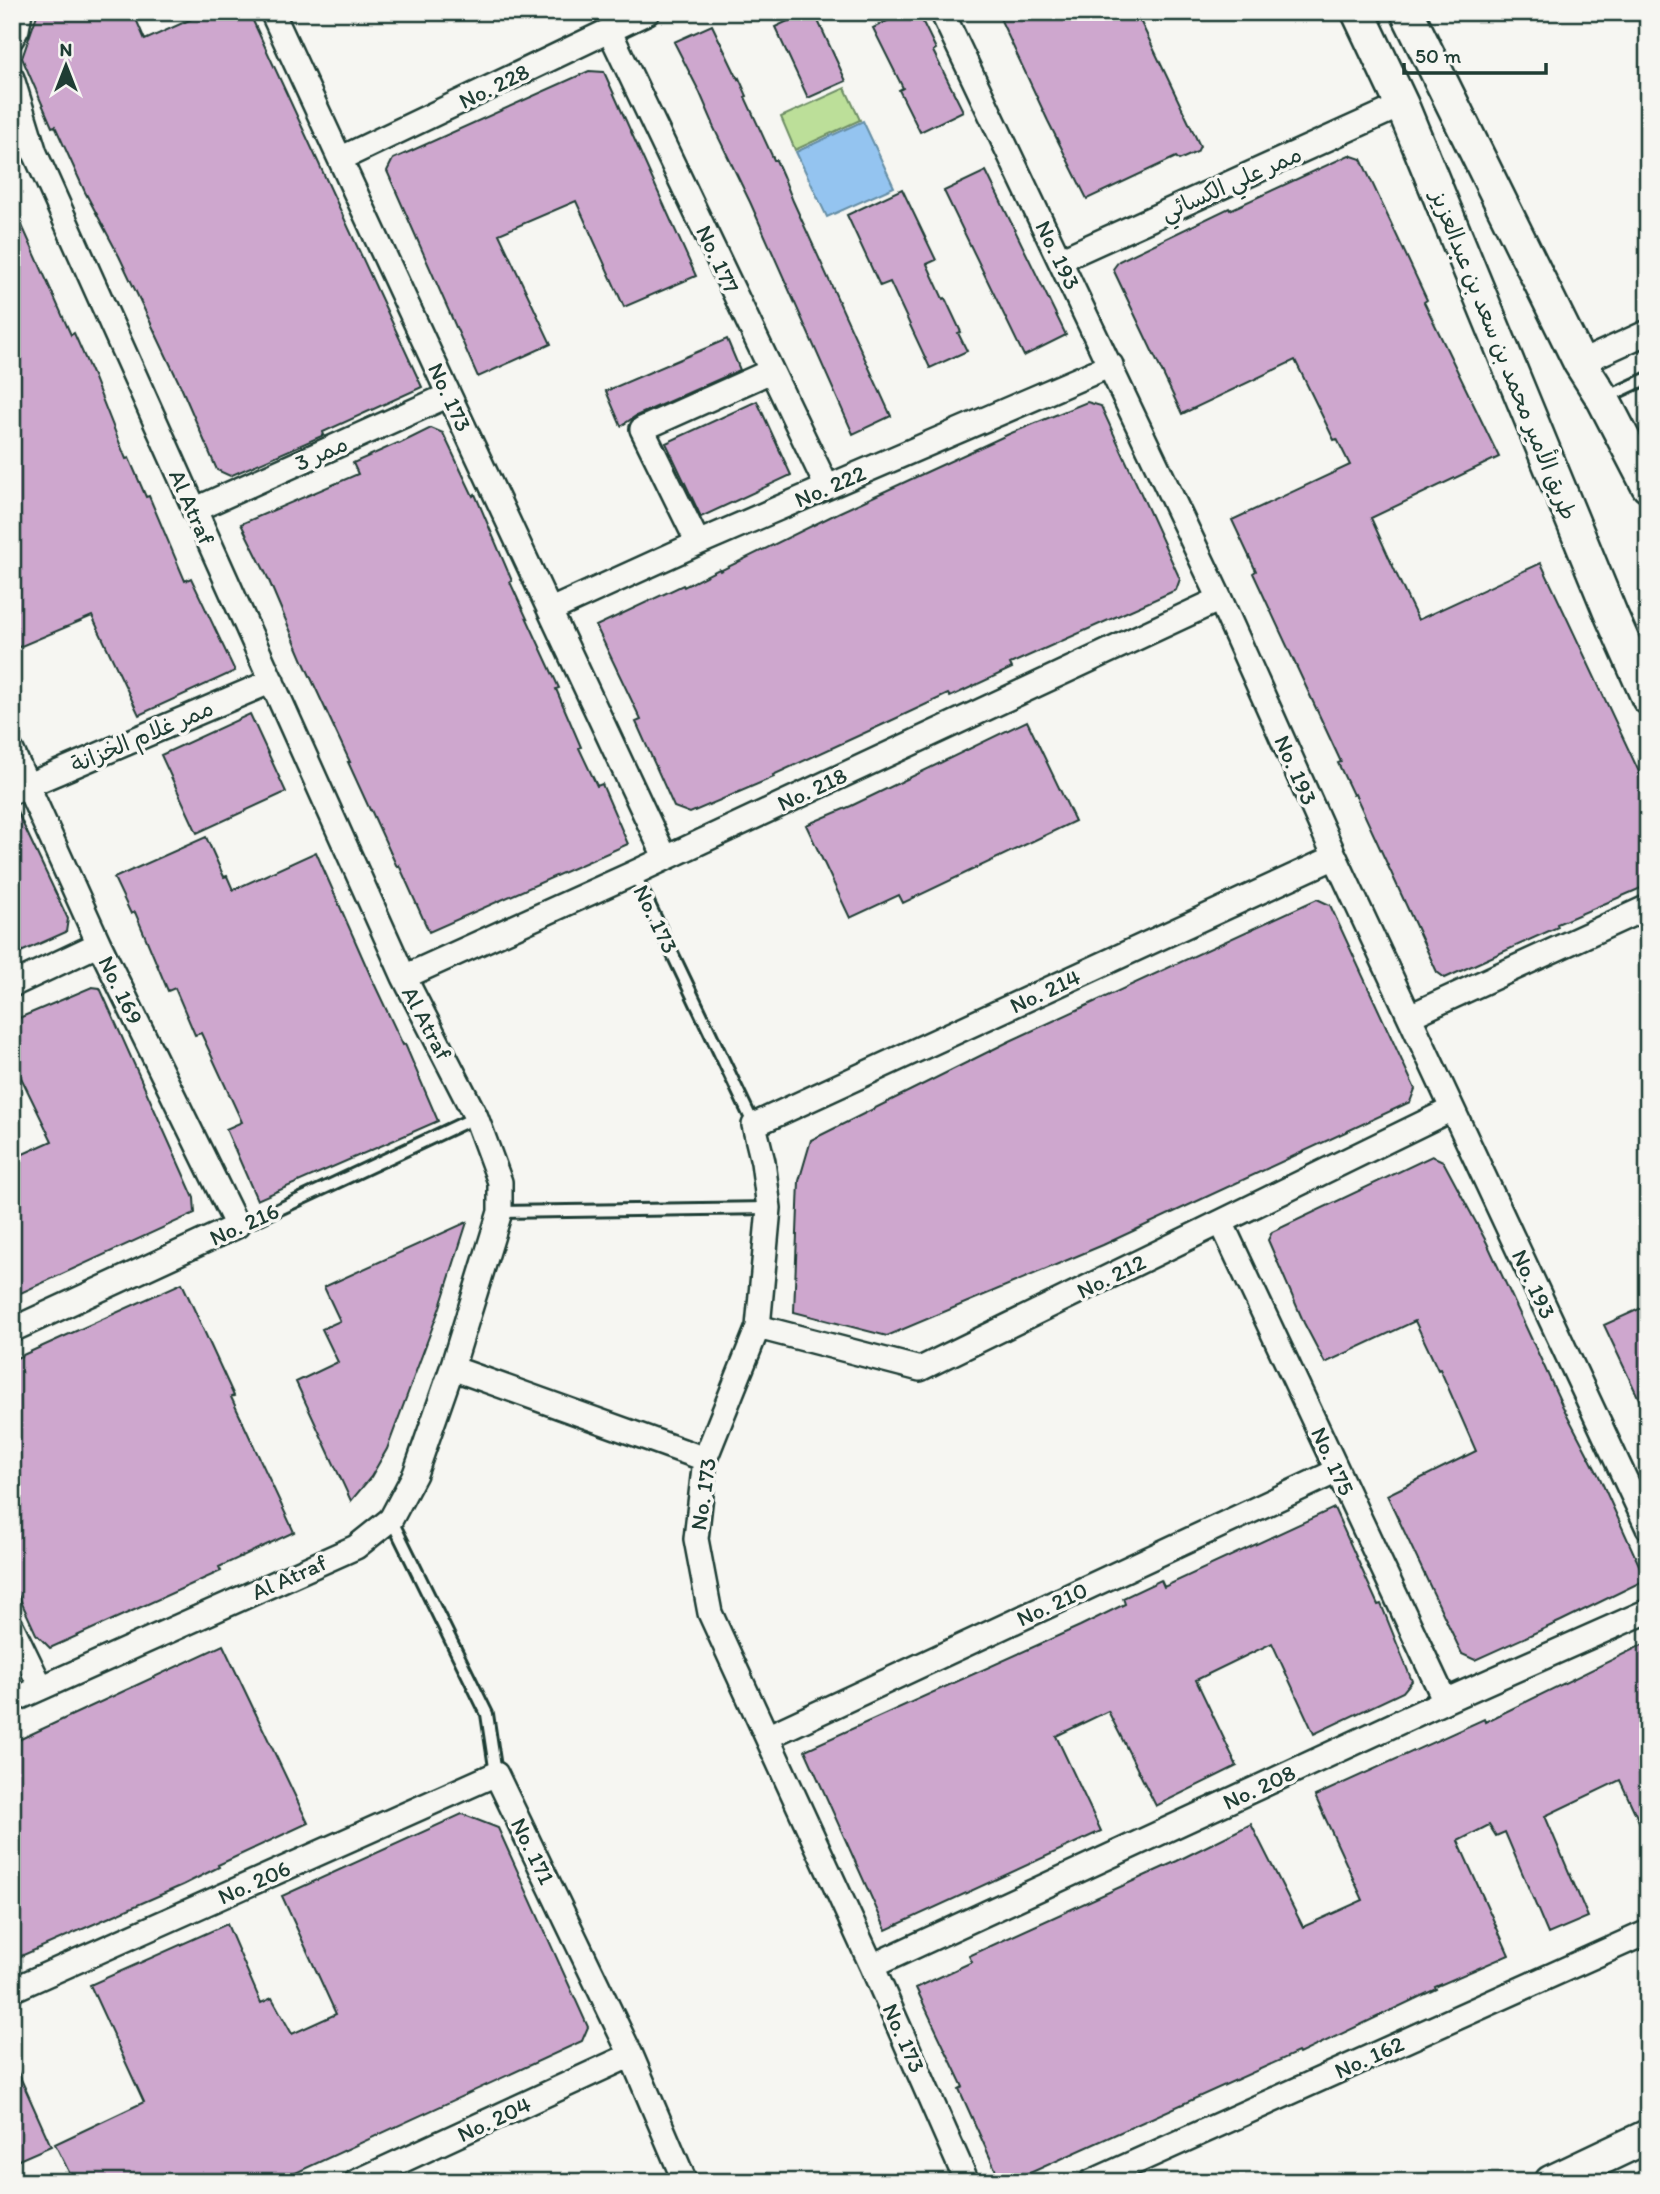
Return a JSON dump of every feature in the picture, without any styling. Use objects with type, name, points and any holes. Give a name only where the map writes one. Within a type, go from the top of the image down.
[{"type":"main road","name":"طريق الأمير محمد بن سعد بن عبدالعزيز","points":[[1358,12],[1402,105],[1612,617],[1648,698]]},
{"type":"main road","points":[[1407,12],[1580,363],[1603,399],[1648,486]]},
{"type":"main road","points":[[1551,2182],[1648,2136]]},
{"type":"street","name":"No. 173","points":[[272,12],[665,857]]},
{"type":"street","name":"No. 228","points":[[340,159],[648,12]]},
{"type":"street","name":"No. 193","points":[[942,12],[1220,599],[1335,858],[1648,1528]]},
{"type":"street","name":"No. 177","points":[[609,30],[827,487]]},
{"type":"street","points":[[12,78],[35,153]]},
{"type":"street","name":"ممر علي الكسائي","points":[[1060,260],[1402,105]]},
{"type":"street","points":[[12,126],[35,153]]},
{"type":"street","name":"Al Atraf","points":[[12,1701],[356,1547],[391,1519],[415,1474],[452,1368],[500,1212],[500,1182],[476,1117],[404,977],[35,153]]},
{"type":"street","points":[[1580,363],[1648,332]]},
{"type":"street","name":"No. 222","points":[[551,610],[698,543],[1111,365]]},
{"type":"street","points":[[698,543],[642,429],[771,371]]},
{"type":"street","name":"ممر 3","points":[[194,510],[449,395]]},
{"type":"street","name":"No. 218","points":[[404,977],[634,873],[1220,599]]},
{"type":"street","name":"ممر غلام الخزانة","points":[[20,788],[272,681]]},
{"type":"street","name":"No. 169","points":[[12,751],[20,788],[237,1226]]},
{"type":"street","name":"No. 214","points":[[754,1125],[1335,858]]},
{"type":"street","points":[[1410,1016],[1648,907]]},
{"type":"street","points":[[12,985],[99,944]]},
{"type":"street","name":"No. 212","points":[[758,1327],[920,1369],[1452,1109]]},
{"type":"street","name":"No. 173","points":[[754,1125],[763,1162],[769,1208],[758,1327],[705,1459],[696,1539],[710,1613],[872,1966],[967,2182]]},
{"type":"street","name":"No. 175","points":[[1221,1222],[1445,1701]]},
{"type":"street","name":"No. 216","points":[[12,1330],[237,1226]]},
{"type":"street","points":[[452,1368],[705,1459]]},
{"type":"street","name":"No. 210","points":[[768,1737],[1337,1471]]},
{"type":"street","name":"No. 208","points":[[872,1966],[1445,1701],[1648,1611]]},
{"type":"street","points":[[12,1627],[41,1687]]},
{"type":"street","name":"No. 206","points":[[12,1990],[496,1774]]},
{"type":"street","name":"No. 171","points":[[496,1774],[631,2055],[685,2182]]},
{"type":"street","name":"No. 162","points":[[1091,2182],[1648,1932]]},
{"type":"street","name":"No. 204","points":[[356,2182],[631,2055]]},
{"type":"lane","points":[[1603,399],[1648,378]]},
{"type":"lane","name":"No. 173","points":[[634,873],[754,1125]]},
{"type":"lane","name":"No. 216","points":[[237,1226],[256,1220],[476,1117]]},
{"type":"lane","points":[[500,1212],[769,1208]]},
{"type":"lane","name":"No. 171","points":[[391,1519],[487,1714],[496,1774]]},
{"type":"green space","points":[[845,88],[860,120],[795,150],[781,117]]},
{"type":"water","points":[[863,121],[894,187],[827,217],[796,152]]},
{"type":"building","points":[[38,12],[133,12],[145,40],[207,12],[249,12],[422,387],[323,432],[324,435],[230,476],[217,470],[119,256],[85,192],[55,126],[52,127],[22,58]]},
{"type":"building","points":[[807,12],[814,12],[846,81],[808,98],[775,27]]},
{"type":"building","points":[[905,12],[918,12],[936,49],[933,51],[963,111],[920,132],[899,90],[903,88],[873,28]]},
{"type":"building","points":[[997,12],[1136,12],[1200,146],[1197,152],[1179,160],[1176,157],[1087,199]]},
{"type":"building","points":[[712,25],[739,78],[747,96],[745,97],[891,416],[853,434],[750,202],[674,42]]},
{"type":"building","points":[[589,71],[604,72],[696,276],[624,307],[576,201],[499,234],[551,344],[478,377],[387,171],[393,159]]},
{"type":"building","points":[[1349,155],[1361,159],[1427,300],[1424,302],[1499,457],[1371,518],[1405,593],[1418,620],[1541,563],[1648,791],[1648,885],[1557,924],[1558,927],[1445,978],[1437,972],[1338,763],[1341,762],[1253,573],[1256,571],[1232,520],[1350,465],[1337,439],[1334,440],[1295,360],[1182,414],[1113,269],[1119,261]]},
{"type":"building","points":[[986,171],[1066,335],[1024,356],[944,191]]},
{"type":"building","points":[[902,189],[936,260],[927,264],[961,332],[958,333],[967,351],[930,368],[890,282],[880,286],[847,215]]},
{"type":"building","points":[[12,203],[71,335],[74,333],[126,459],[129,458],[146,497],[149,496],[185,581],[191,578],[235,671],[139,715],[92,616],[12,650]]},
{"type":"building","points":[[727,339],[740,370],[636,416],[621,426],[606,391]]},
{"type":"building","points":[[757,401],[791,475],[701,517],[666,443]]},
{"type":"building","points":[[1087,402],[1101,406],[1180,579],[1176,590],[1010,664],[1012,668],[950,697],[948,694],[773,775],[774,777],[690,813],[674,807],[636,722],[641,720],[596,626],[719,569],[720,571],[1009,434]]},
{"type":"building","points":[[431,428],[443,433],[473,496],[475,494],[512,581],[510,582],[559,688],[556,689],[581,747],[579,748],[597,786],[602,784],[628,844],[429,932],[399,865],[397,867],[370,810],[267,576],[241,524],[358,474],[353,463]]},
{"type":"building","points":[[250,714],[286,792],[197,833],[161,755]]},
{"type":"building","points":[[1027,721],[1075,821],[903,903],[899,895],[850,918],[806,825]]},
{"type":"building","points":[[14,805],[68,919],[66,932],[12,956],[12,806]]},
{"type":"building","points":[[206,837],[224,877],[227,876],[233,890],[316,852],[438,1121],[257,1200],[226,1129],[242,1122],[201,1033],[195,1035],[175,988],[168,991],[135,912],[131,914],[114,878]]},
{"type":"building","points":[[1317,899],[1330,905],[1415,1089],[1410,1102],[1103,1245],[887,1336],[794,1312],[799,1181],[811,1140],[1010,1041]]},
{"type":"building","points":[[92,987],[100,988],[194,1198],[195,1213],[12,1297],[12,1159],[52,1141],[12,1059],[12,1021]]},
{"type":"building","points":[[1432,1156],[1443,1161],[1487,1243],[1644,1576],[1641,1582],[1475,1660],[1462,1654],[1387,1495],[1476,1451],[1440,1369],[1438,1370],[1415,1321],[1325,1363],[1304,1323],[1268,1240],[1272,1232]]},
{"type":"building","points":[[467,1222],[440,1307],[387,1449],[371,1477],[351,1501],[296,1382],[338,1362],[322,1329],[340,1321],[324,1287]]},
{"type":"building","points":[[182,1283],[294,1532],[219,1567],[221,1571],[50,1648],[36,1634],[12,1582],[12,1360]]},
{"type":"building","points":[[1648,1305],[1648,1418],[1604,1325]]},
{"type":"building","points":[[1334,1508],[1378,1605],[1381,1604],[1412,1681],[1403,1692],[1314,1734],[1272,1643],[1196,1680],[1237,1766],[1156,1806],[1108,1711],[1056,1736],[1101,1831],[886,1930],[805,1750],[1080,1626],[1125,1604],[1123,1598],[1161,1580],[1164,1587]]},
{"type":"building","points":[[1648,1642],[1648,1841],[1620,1780],[1545,1816],[1588,1917],[1548,1934],[1505,1832],[1496,1836],[1489,1825],[1458,1841],[1509,1955],[1435,1987],[1436,1989],[1299,2054],[1298,2052],[1010,2182],[1001,2182],[959,2089],[963,2087],[916,1988],[972,1962],[969,1956],[1177,1861],[1251,1824],[1303,1927],[1363,1900],[1315,1796],[1484,1719],[1485,1722]]},
{"type":"building","points":[[223,1645],[308,1823],[218,1865],[219,1867],[183,1885],[12,1960],[12,1743]]},
{"type":"building","points":[[462,1814],[498,1828],[588,2027],[582,2041],[276,2182],[74,2182],[55,2144],[144,2102],[90,1985],[227,1924],[261,2003],[272,1998],[292,2034],[336,2014],[282,1896]]},
{"type":"building","points":[[12,2059],[51,2146],[12,2163]]}]
